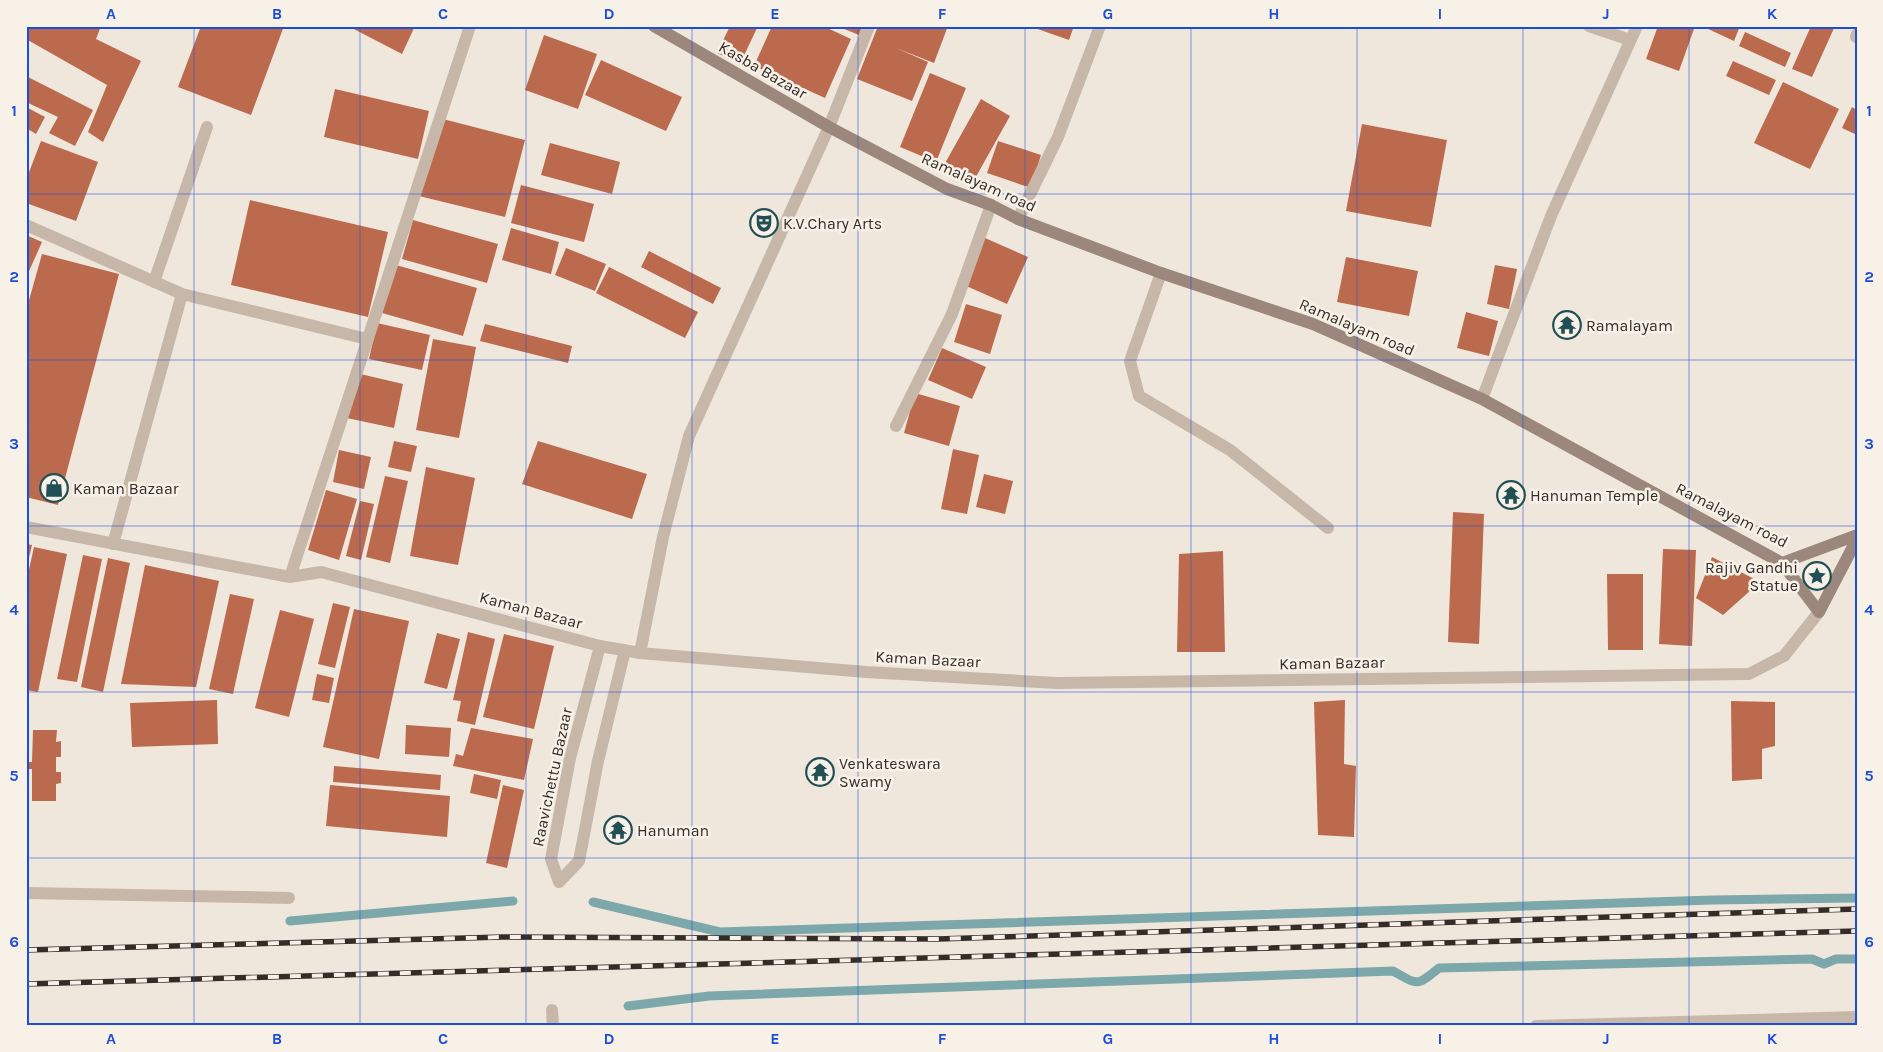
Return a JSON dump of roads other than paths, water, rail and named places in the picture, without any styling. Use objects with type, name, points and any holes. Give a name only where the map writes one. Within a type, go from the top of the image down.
[{"type":"street","points":[[290,577],[470,26]]},
{"type":"street","name":"Kasba Bazaar","points":[[654,26],[829,127]]},
{"type":"street","points":[[640,653],[663,537],[689,436],[829,127],[868,26]]},
{"type":"street","points":[[1018,219],[1058,137],[1100,26]]},
{"type":"street","points":[[1590,26],[1630,40]]},
{"type":"street","points":[[1482,399],[1552,216],[1637,26]]},
{"type":"street","points":[[154,282],[207,127]]},
{"type":"street","name":"Ramalayam road","points":[[829,127],[947,189],[991,205],[1018,219],[1161,273],[1313,324],[1482,399],[1782,563],[1857,534]]},
{"type":"street","points":[[896,426],[952,314],[991,205]]},
{"type":"street","points":[[26,224],[182,294],[368,340]]},
{"type":"street","points":[[1161,273],[1130,361],[1139,396],[1230,450],[1328,528]]},
{"type":"street","points":[[113,544],[182,294]]},
{"type":"street","name":"Kaman Bazaar","points":[[26,527],[290,577],[321,572],[600,646],[640,653],[866,672],[1057,683],[1750,674],[1784,656],[1819,612]]},
{"type":"street","points":[[1782,563],[1819,612],[1857,539]]},
{"type":"street","name":"Raavichettu Bazaar","points":[[600,646],[570,758],[551,859],[559,882],[579,861],[598,761],[625,650]]},
{"type":"street","points":[[26,893],[289,898]]},
{"type":"street","points":[[552,1010],[552,1026]]},
{"type":"street","points":[[1536,1026],[1691,1024],[1857,1017]]},
{"type":"waterway","points":[[593,902],[720,932],[1713,900],[1857,898]]},
{"type":"waterway","points":[[290,921],[513,901]]},
{"type":"waterway","points":[[628,1006],[709,996],[1393,971],[1417,982],[1439,968],[1812,959],[1824,964],[1836,959],[1857,959]]},
{"type":"railway","points":[[26,950],[503,937],[938,939],[1857,909]]},
{"type":"railway","points":[[26,984],[1857,931]]},
{"type":"place","name":"K.V.Chary Arts","points":[[764,223]]},
{"type":"place","name":"Ramalayam","points":[[1567,325]]},
{"type":"place","name":"Kaman Bazaar","points":[[54,488]]},
{"type":"place","name":"Hanuman Temple","points":[[1511,495]]},
{"type":"place","name":"Rajiv Gandhi Statue","points":[[1817,576]]},
{"type":"place","name":"Venkateswara Swamy","points":[[820,772]]},
{"type":"place","name":"Hanuman","points":[[618,830]]}]
